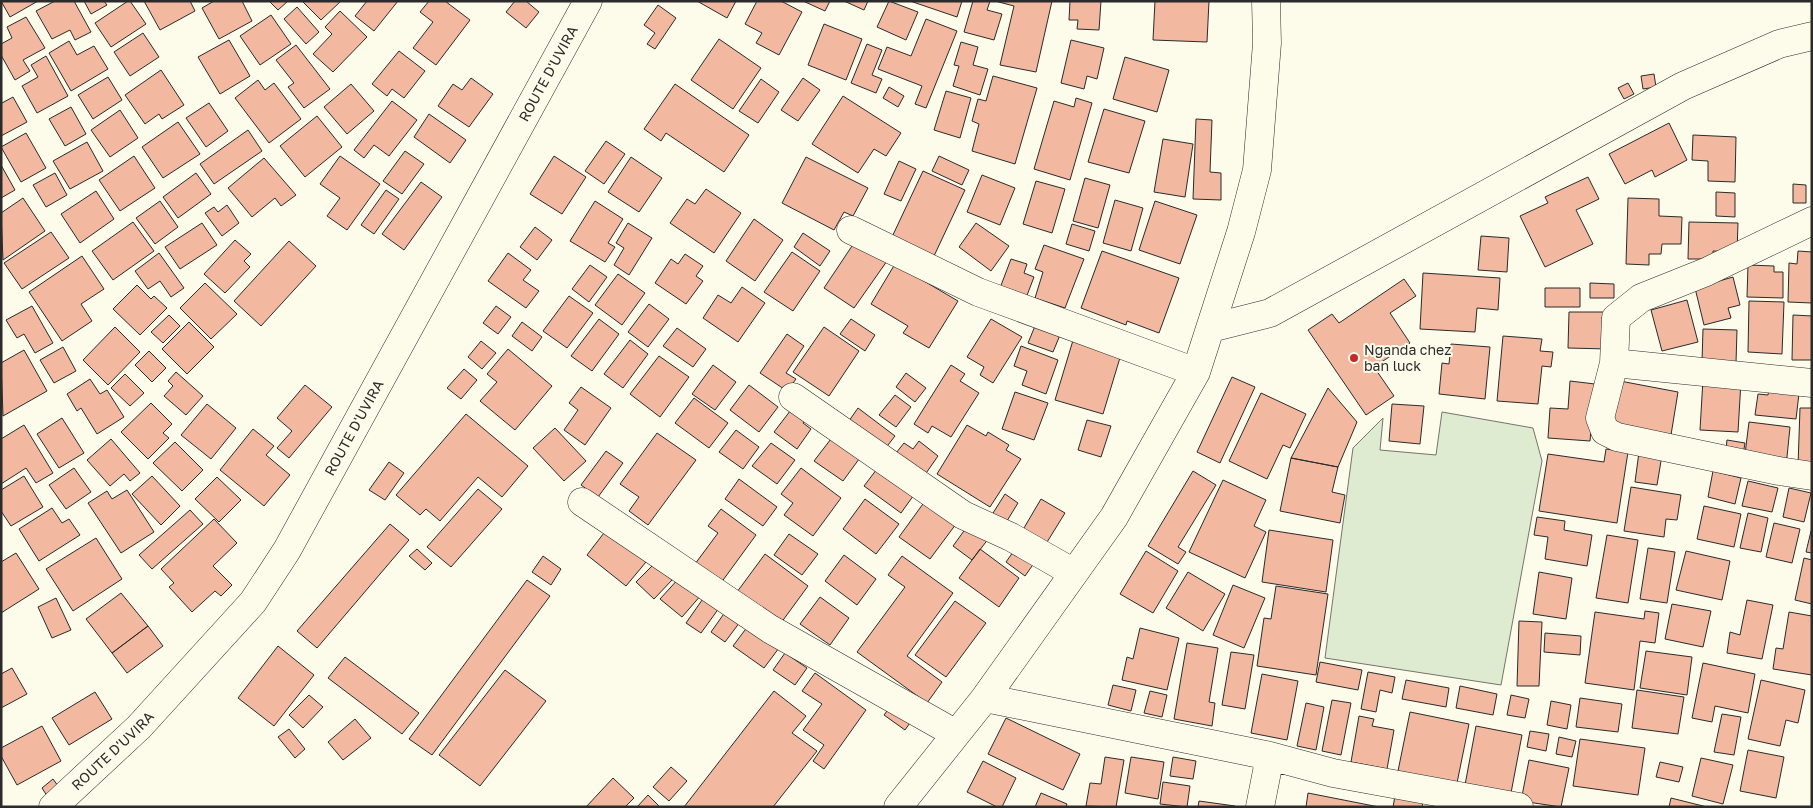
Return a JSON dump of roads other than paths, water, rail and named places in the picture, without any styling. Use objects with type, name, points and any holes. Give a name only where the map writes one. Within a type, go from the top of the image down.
[{"type":"street","name":"ROUTE D'UVIRA","points":[[53,807],[139,727],[253,602],[292,542],[588,1]]},
{"type":"street","points":[[898,807],[985,698],[1114,516],[1196,372],[1241,232],[1257,170],[1267,43],[1266,1]]},
{"type":"street","points":[[1211,328],[1270,313],[1683,86],[1779,44],[1812,36]]},
{"type":"street","points":[[1812,221],[1706,272],[1642,298],[1616,318],[1614,363],[1600,418],[1604,431],[1617,437],[1723,460],[1812,476]]},
{"type":"street","points":[[851,230],[978,292],[1196,372]]},
{"type":"street","points":[[1614,363],[1812,383]]},
{"type":"street","points":[[793,398],[963,516],[1011,537],[1074,573]]},
{"type":"street","points":[[582,502],[770,629],[956,734]]},
{"type":"street","points":[[985,698],[1270,756],[1333,773],[1519,807]]},
{"type":"street","points":[[1260,807],[1270,756]]},
{"type":"place","name":"Nganda chez ban luck","points":[[1354,358]]}]
